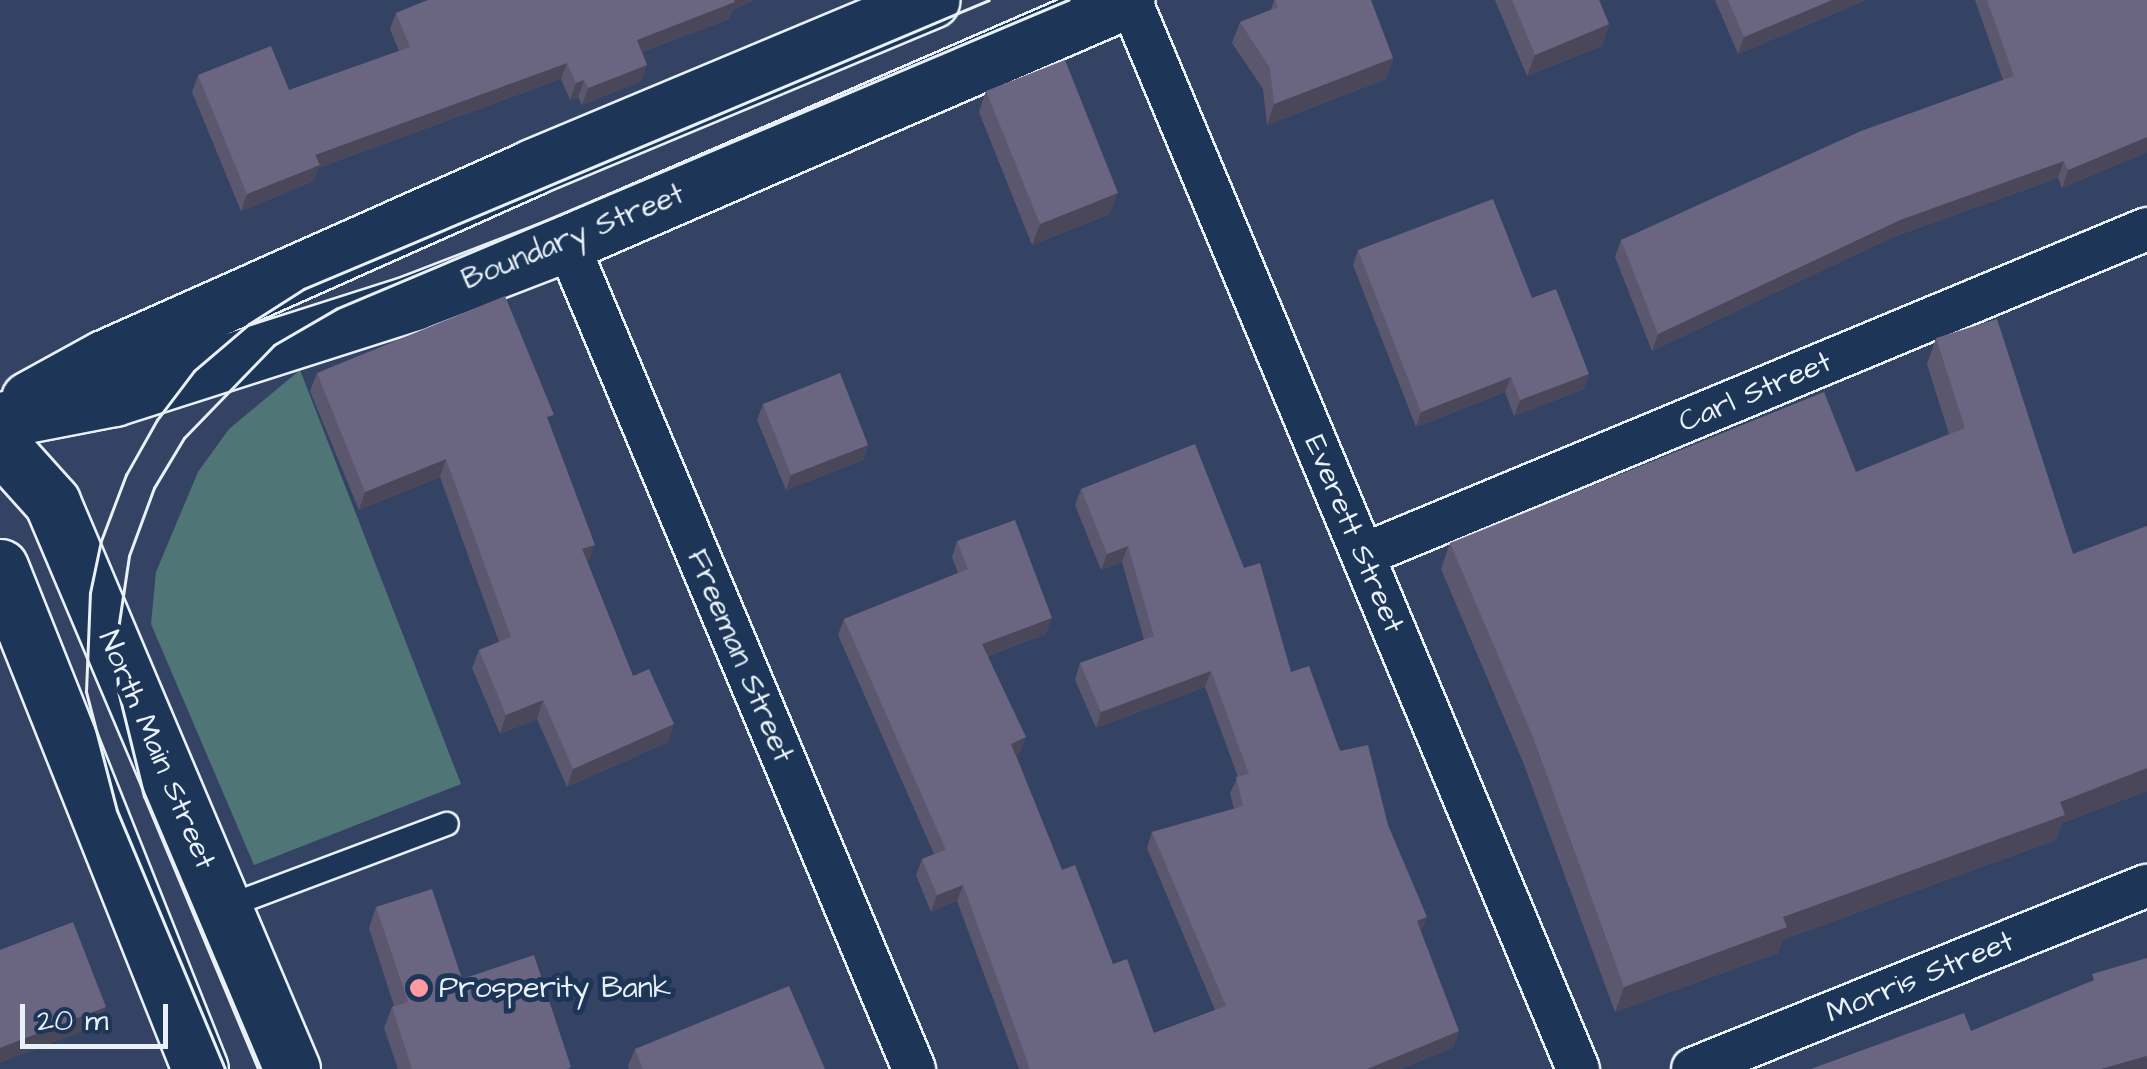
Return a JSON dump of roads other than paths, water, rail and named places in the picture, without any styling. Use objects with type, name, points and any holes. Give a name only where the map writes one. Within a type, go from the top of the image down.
[{"type":"main road","name":"Boundary Street","points":[[0,417],[104,358],[532,167],[932,0]]},
{"type":"main road","name":"Boundary Street","points":[[0,417],[114,398],[414,302],[567,243],[1129,0]]},
{"type":"main road","name":"North Main Street","points":[[0,444],[52,502],[292,1069]]},
{"type":"main road","points":[[0,567],[200,1069]]},
{"type":"street","name":"Everett Street","points":[[1129,0],[1578,1069]]},
{"type":"street","name":"Carl Street","points":[[1363,555],[2147,229]]},
{"type":"street","name":"Freeman Street","points":[[567,243],[914,1069]]},
{"type":"street","name":"Morris Street","points":[[1692,1069],[2147,886]]},
{"type":"lane","points":[[223,908],[447,824]]},
{"type":"tram line","points":[[225,1069],[117,811],[86,692],[90,593],[101,541],[126,475],[157,420],[194,371],[249,324],[304,289],[989,0]]},
{"type":"tram line","points":[[258,1069],[144,797],[118,691],[116,643],[129,556],[154,488],[184,438],[274,345],[336,309],[1068,0]]},
{"type":"place","name":"Prosperity Bank","points":[[419,988]]}]
